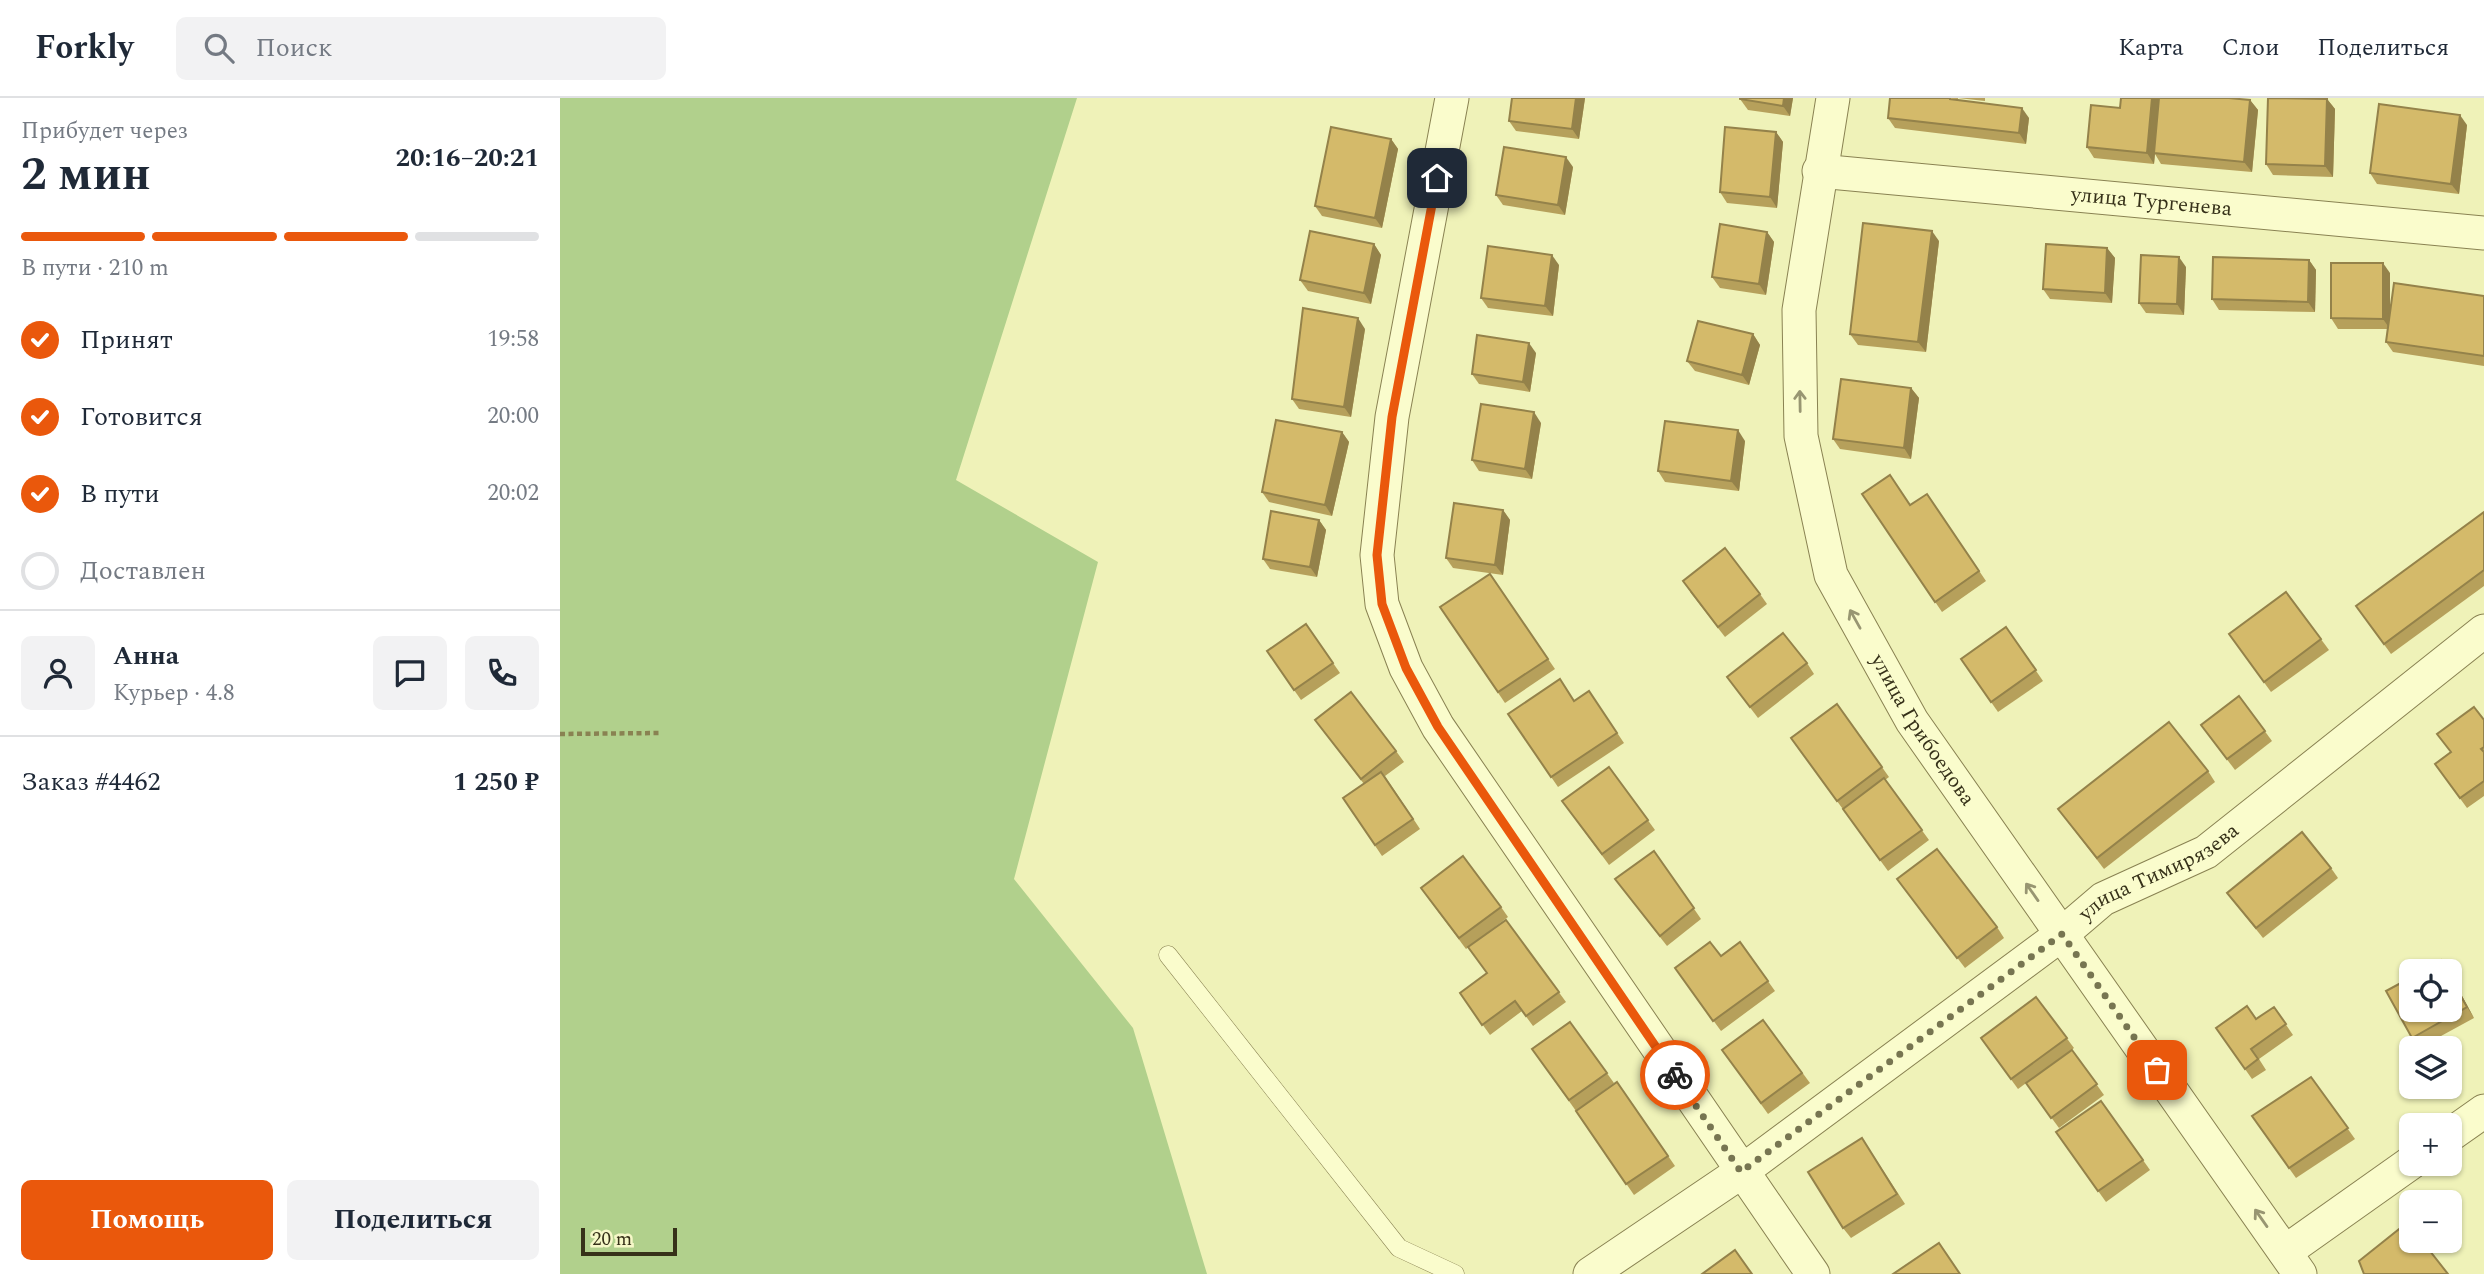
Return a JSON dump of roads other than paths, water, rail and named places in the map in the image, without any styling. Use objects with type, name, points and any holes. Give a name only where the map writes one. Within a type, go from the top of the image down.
[{"type":"street","points":[[1452,98],[1392,417],[1377,555],[1382,604],[1406,668],[1438,727],[1813,1274]]},
{"type":"street","name":"улица Грибоедова","points":[[1833,98],[1798,310],[1801,436],[1831,575],[1912,722],[2293,1263]]},
{"type":"street","name":"улица Тургенева","points":[[1819,171],[2484,233]]},
{"type":"street","name":"улица Тимирязева","points":[[1590,1274],[1741,1172],[2062,934],[2103,899],[2206,852],[2484,631]]},
{"type":"street","points":[[2462,1127],[2484,1111]]},
{"type":"street","points":[[2293,1263],[2399,1173]]},
{"type":"lane","points":[[1168,955],[1399,1248],[1455,1274]]}]
